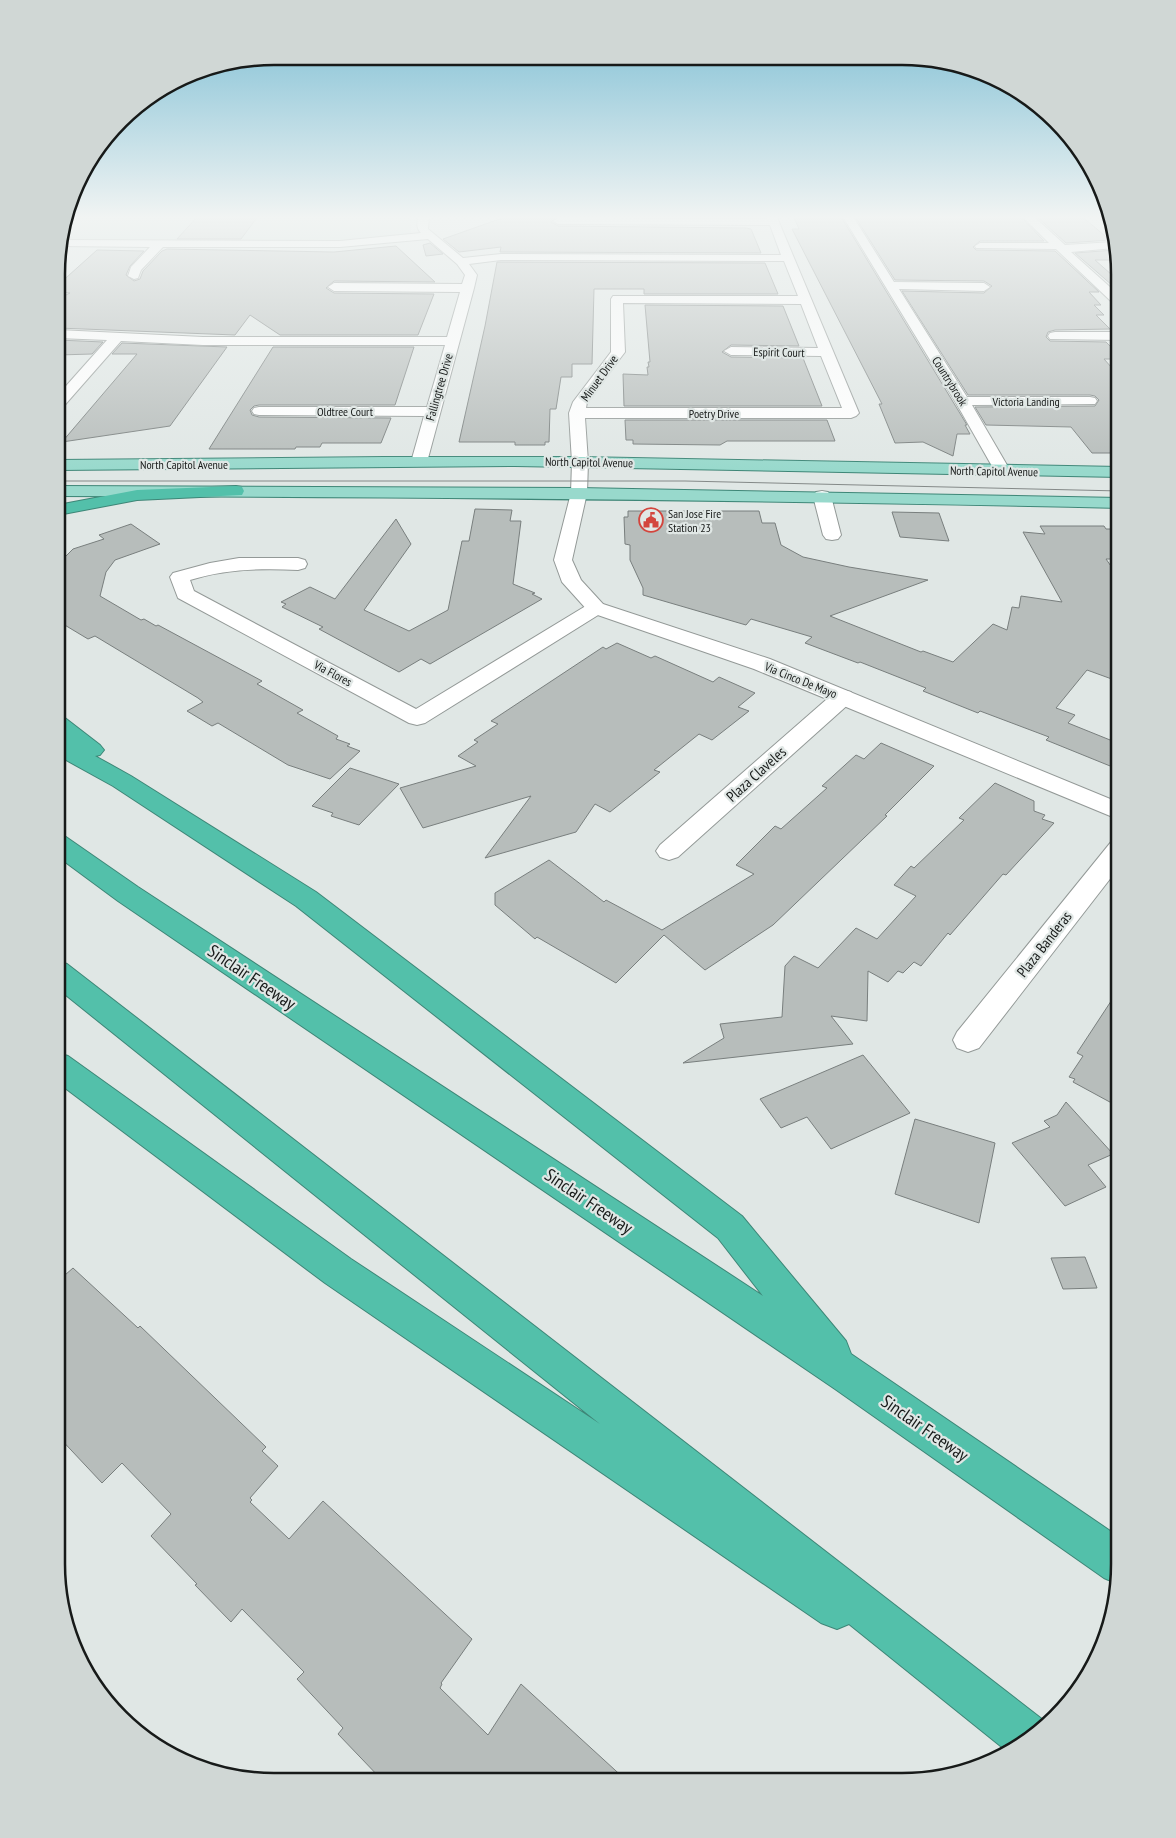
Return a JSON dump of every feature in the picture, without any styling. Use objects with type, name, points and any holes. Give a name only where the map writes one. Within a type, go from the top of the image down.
[{"type":"highway","points":[[65,509],[137,496],[236,491]]},
{"type":"highway","points":[[65,730],[88,746],[122,782]]},
{"type":"highway","points":[[65,750],[122,782],[306,899],[730,1227],[849,1374]]},
{"type":"highway","name":"Sinclair Freeway","points":[[65,849],[128,894],[849,1374],[1111,1557]]},
{"type":"highway","points":[[65,978],[1024,1734]]},
{"type":"highway","points":[[65,1071],[338,1271],[1024,1734]]},
{"type":"main road","name":"North Capitol Avenue","points":[[65,465],[580,462],[780,464],[1003,472],[1111,472]]},
{"type":"main road","name":"North Capitol Avenue","points":[[65,491],[579,493],[822,496],[988,502],[1111,503]]},
{"type":"street","name":"Fallingtree Drive","points":[[419,462],[464,301]]},
{"type":"street","name":"Minuet Drive","points":[[579,493],[580,462],[577,413],[580,402],[618,352],[617,301]]},
{"type":"street","points":[[805,301],[826,352]]},
{"type":"street","name":"Countrybrook","points":[[900,301],[962,401],[1003,472]]},
{"type":"street","points":[[65,334],[251,342],[453,341]]},
{"type":"street","points":[[1055,336],[1111,336]]},
{"type":"street","points":[[65,396],[116,338]]},
{"type":"street","name":"Espirit Court","points":[[732,351],[826,352]]},
{"type":"street","name":"Poetry Drive","points":[[577,413],[851,413],[826,352]]},
{"type":"street","name":"Victoria Landing","points":[[962,401],[1090,401]]},
{"type":"street","name":"Oldtree Court","points":[[259,411],[432,412]]},
{"type":"street","name":"Via Cinco De Mayo","points":[[579,493],[563,560],[572,582],[596,608],[762,664],[1111,808]]},
{"type":"street","points":[[822,496],[832,535]]},
{"type":"street","name":"Via Flores","points":[[298,564],[255,562],[208,567],[180,577],[185,594],[417,718],[596,608]]},
{"type":"street","name":"Plaza Claveles","points":[[669,851],[843,696]]},
{"type":"street","name":"Plaza Banderas","points":[[968,1040],[1111,859]]},
{"type":"building","points":[[65,301],[431,301],[418,335],[280,335],[250,315],[235,335],[65,328]]},
{"type":"building","points":[[490,301],[594,301],[592,364],[572,364],[572,377],[561,377],[556,409],[550,409],[549,442],[545,442],[545,445],[515,445],[515,442],[459,442]]},
{"type":"building","points":[[829,301],[892,301],[967,425],[965,425],[970,434],[957,434],[953,456],[923,442],[895,443],[879,404],[882,404]]},
{"type":"building","points":[[908,301],[1097,301],[1101,305],[1094,305],[1104,315],[1096,315],[1110,329],[1055,330],[1048,332],[1046,337],[1050,341],[1106,342],[1111,347],[1111,359],[1104,359],[1111,367],[1111,453],[1092,453],[1071,427],[986,425],[975,407],[1095,406],[1099,400],[1095,396],[968,395]]},
{"type":"building","points":[[645,305],[783,306],[799,346],[731,345],[722,352],[731,357],[803,358],[822,406],[624,406],[623,374],[648,375],[647,367],[649,367],[648,362],[650,362]]},
{"type":"building","points":[[65,340],[103,342],[92,354],[65,355]]},
{"type":"building","points":[[122,343],[227,347],[170,426],[65,442],[65,438],[137,354],[112,354]]},
{"type":"building","points":[[273,347],[414,347],[395,405],[259,405],[254,406],[250,410],[252,415],[259,417],[391,418],[381,443],[322,443],[320,447],[296,447],[295,449],[209,449]]},
{"type":"building","points":[[625,420],[827,420],[835,441],[727,441],[720,445],[633,444],[633,440],[626,440]]},
{"type":"building","points":[[475,509],[512,510],[510,521],[521,521],[513,584],[535,593],[532,594],[542,599],[430,664],[421,659],[399,672],[319,629],[323,627],[282,607],[286,604],[281,602],[310,587],[335,599],[396,519],[411,544],[364,610],[409,631],[448,610],[462,541],[469,541]]},
{"type":"building","points":[[628,511],[759,511],[762,523],[775,523],[781,545],[803,557],[849,567],[928,580],[830,616],[921,652],[923,651],[953,662],[993,624],[1007,630],[1012,607],[1019,608],[1021,596],[1062,602],[1023,532],[1045,534],[1040,526],[1104,526],[1106,529],[1111,529],[1111,559],[1106,559],[1111,566],[1111,679],[1087,670],[1056,708],[1075,715],[1068,723],[1111,740],[1111,766],[1046,740],[1049,737],[980,711],[978,713],[923,691],[926,688],[805,643],[812,637],[751,619],[746,625],[643,595],[643,588],[630,560],[630,545],[625,544],[624,517],[628,517]]},
{"type":"building","points":[[892,512],[939,513],[949,541],[900,537]]},
{"type":"building","points":[[131,524],[160,544],[115,560],[106,572],[100,596],[141,620],[144,619],[156,626],[158,625],[262,681],[257,684],[303,710],[297,713],[338,736],[336,739],[350,744],[347,746],[360,751],[330,779],[288,765],[218,723],[212,726],[187,711],[203,702],[198,698],[95,636],[88,639],[65,625],[65,557],[73,549],[104,539],[99,535]]},
{"type":"building","points":[[617,643],[651,658],[655,656],[713,682],[719,677],[755,693],[738,707],[749,711],[712,740],[699,734],[654,770],[660,772],[610,812],[595,804],[576,832],[485,858],[531,796],[423,828],[400,788],[476,766],[458,756],[478,742],[474,740],[498,724],[491,721],[603,647],[606,649]]},
{"type":"building","points":[[881,743],[934,766],[885,815],[887,816],[773,925],[705,970],[664,935],[616,983],[537,937],[535,939],[495,905],[495,893],[549,860],[604,902],[606,900],[662,930],[754,874],[736,865],[775,826],[781,829],[827,788],[822,786],[856,755],[864,759]]},
{"type":"building","points":[[350,768],[399,784],[359,825],[331,816],[333,813],[312,806]]},
{"type":"building","points":[[995,783],[1034,801],[1034,811],[1045,815],[1042,819],[1054,823],[1006,875],[1003,874],[950,935],[948,933],[921,966],[914,962],[903,973],[898,971],[888,982],[868,971],[867,1021],[831,1016],[853,1044],[683,1063],[724,1038],[720,1024],[782,1017],[785,966],[794,956],[818,968],[856,928],[877,939],[916,896],[894,885],[911,866],[914,868],[964,820],[959,818]]},
{"type":"building","points":[[1111,1001],[1111,1103],[1073,1082],[1075,1079],[1069,1077],[1083,1056],[1077,1053]]},
{"type":"building","points":[[863,1055],[910,1113],[831,1149],[807,1117],[781,1128],[760,1099]]},
{"type":"building","points":[[1066,1102],[1111,1152],[1111,1155],[1088,1165],[1106,1187],[1065,1206],[1012,1143],[1050,1127],[1044,1121],[1057,1115]]},
{"type":"building","points":[[915,1119],[995,1143],[979,1223],[895,1194]]},
{"type":"building","points":[[1085,1257],[1097,1288],[1063,1289],[1051,1258]]},
{"type":"building","points":[[73,1268],[138,1328],[140,1326],[266,1447],[262,1451],[278,1466],[250,1498],[252,1500],[250,1502],[289,1539],[323,1501],[472,1639],[441,1683],[440,1688],[488,1735],[521,1684],[618,1773],[375,1773],[338,1734],[343,1728],[297,1679],[304,1672],[242,1609],[231,1622],[151,1536],[171,1514],[122,1463],[102,1483],[65,1444],[65,1275]]},
{"type":"tram line","points":[[65,481],[685,481],[1111,491]]},
{"type":"place","name":"San Jose Fire Station 23","points":[[651,520]]}]
